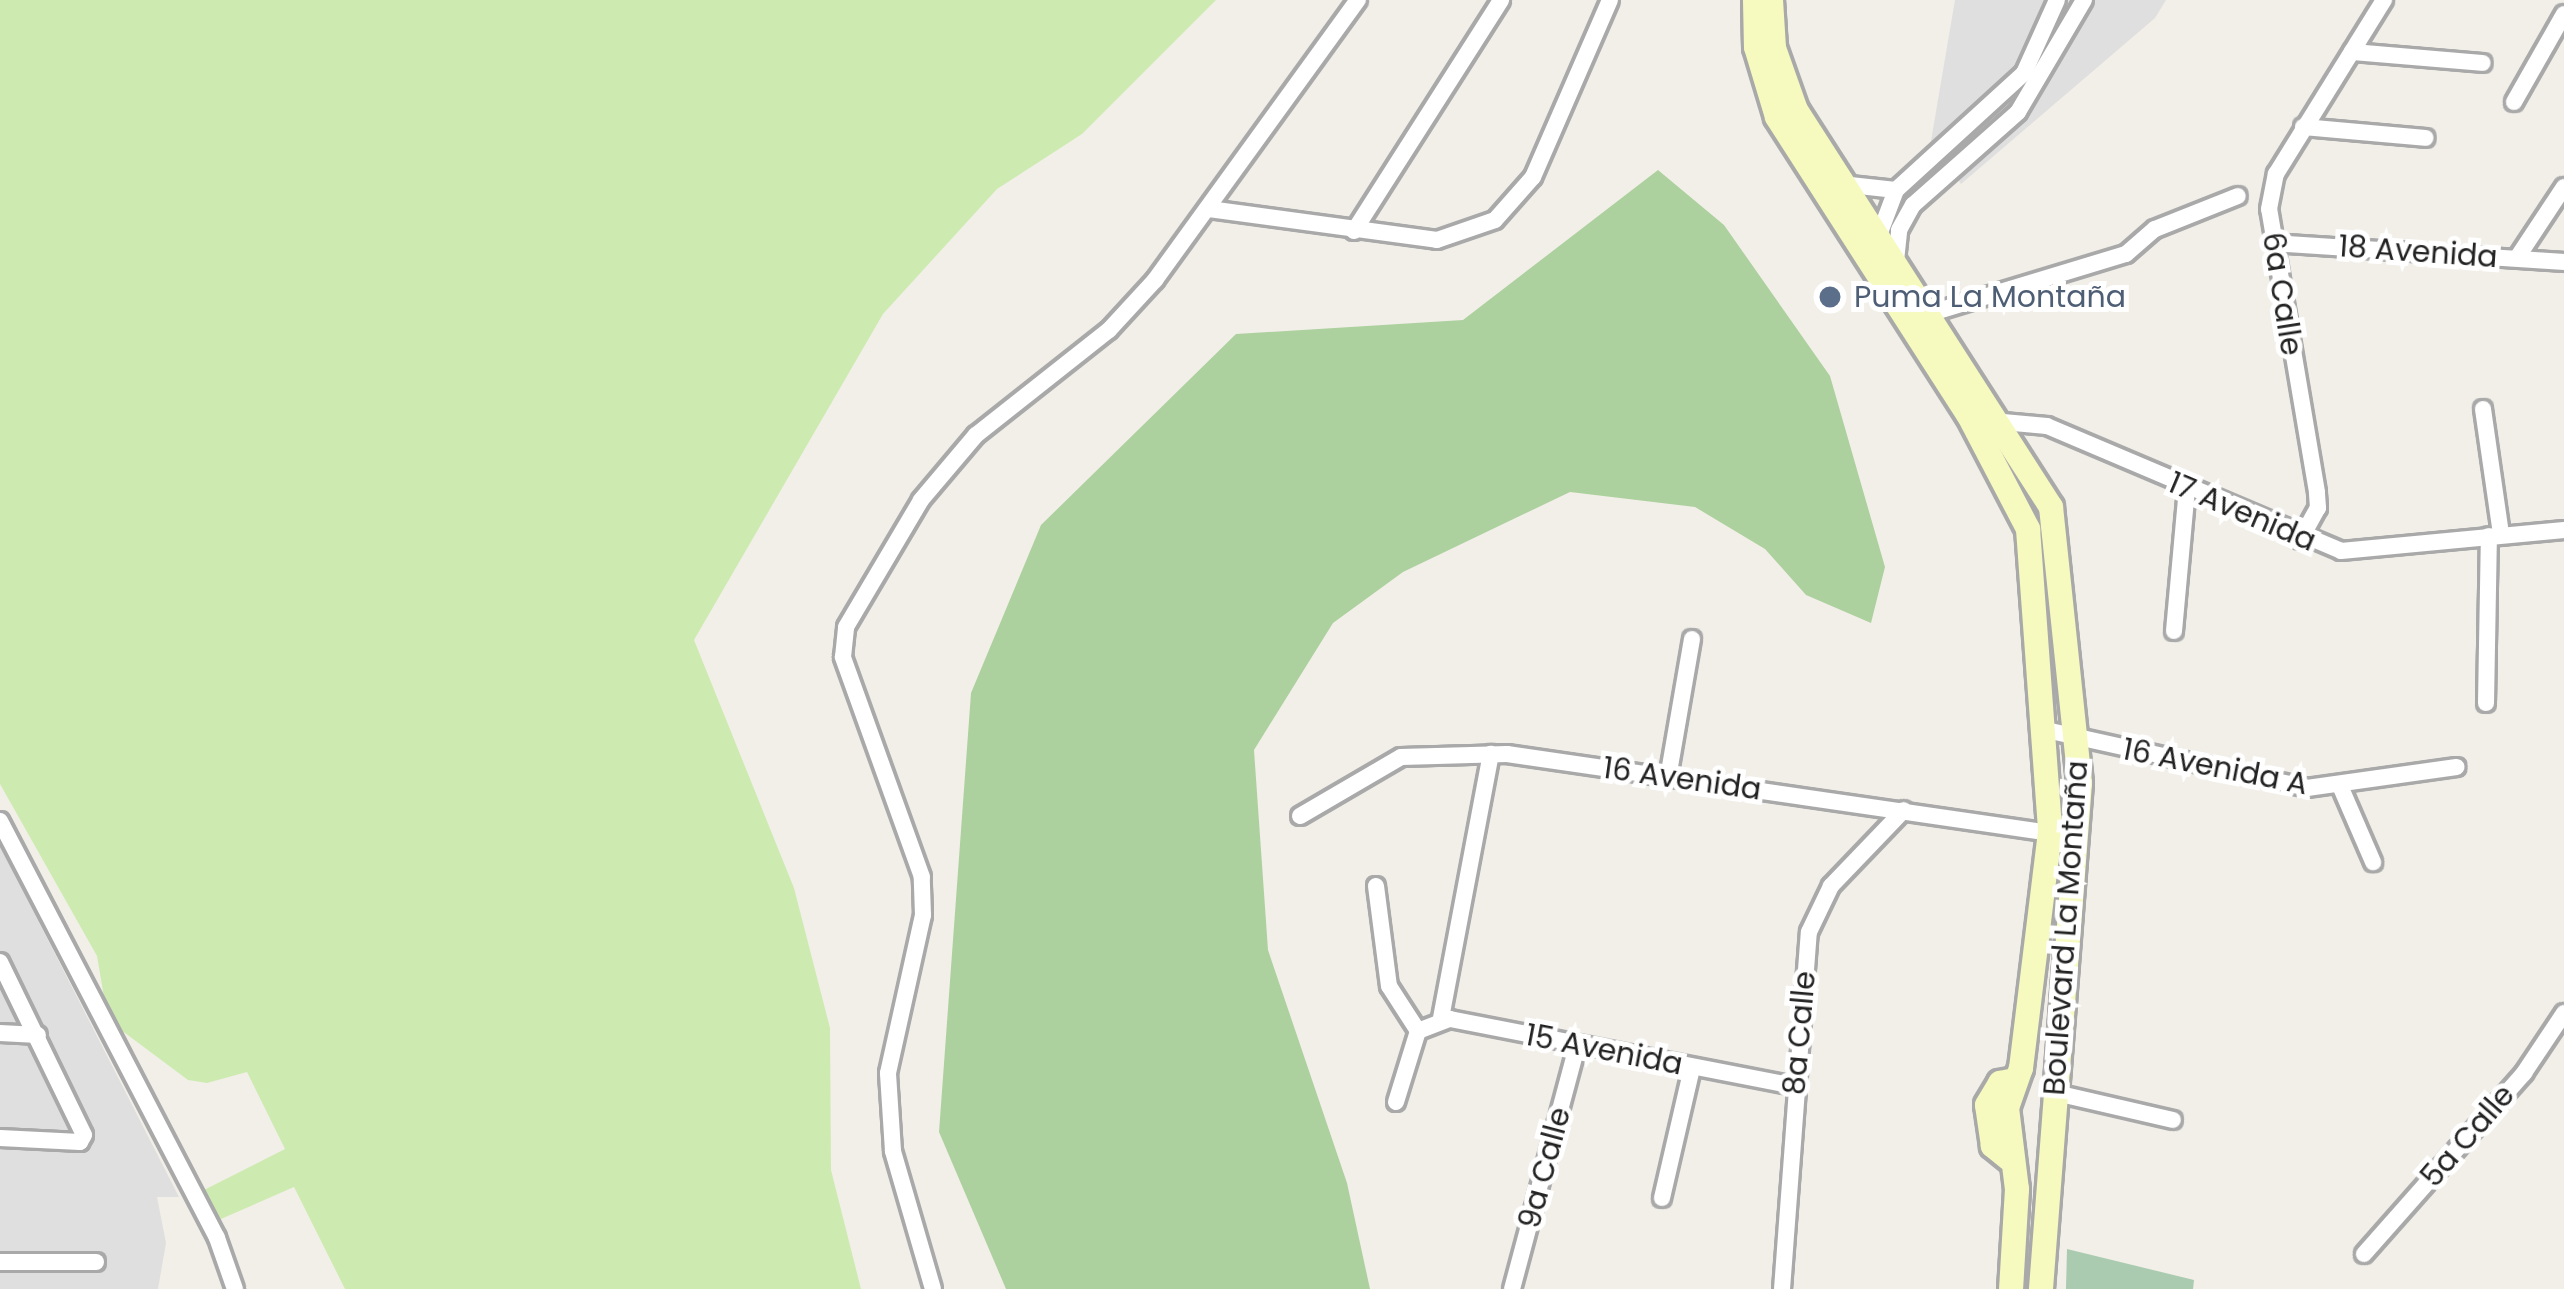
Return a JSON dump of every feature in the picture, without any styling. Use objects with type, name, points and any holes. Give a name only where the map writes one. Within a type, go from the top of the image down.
[{"type":"main road","name":"Boulevard La Montaña","points":[[1755,0],[1756,46],[1809,153],[1948,366],[2003,422],[2051,507],[2078,739],[2077,837],[2052,1092],[2041,1289]]},
{"type":"main road","name":"Boulevard La Montaña","points":[[1771,0],[1786,113]]},
{"type":"main road","name":"Boulevard La Montaña","points":[[1809,153],[1841,184],[1928,314],[1948,366],[2028,529],[2050,832],[2018,1080]]},
{"type":"main road","points":[[1998,467],[1993,434],[2003,422]]},
{"type":"main road","points":[[2014,1163],[1993,1146],[1987,1105],[2000,1083],[2038,1075],[2052,1092]]},
{"type":"main road","points":[[2014,1163],[2049,1156]]},
{"type":"main road","points":[[2012,1289],[2014,1163]]},
{"type":"street","points":[[933,1289],[893,1150],[888,1072],[923,915],[922,877],[843,657],[846,627],[921,500],[976,435],[1109,330],[1209,209],[1358,0]]},
{"type":"street","points":[[1354,231],[1501,0]]},
{"type":"street","points":[[1209,209],[1437,240],[1496,220],[1533,177],[1610,0]]},
{"type":"street","points":[[1948,366],[1880,264],[1876,240],[1896,190],[2024,73],[2057,0]]},
{"type":"street","points":[[1896,268],[1899,230],[1913,206],[2018,112],[2084,0]]},
{"type":"street","name":"6a Calle","points":[[2300,540],[2318,508],[2317,492],[2272,243],[2276,174],[2384,0]]},
{"type":"street","points":[[2514,102],[2564,14]]},
{"type":"street","points":[[2352,52],[2482,62]]},
{"type":"street","points":[[2303,127],[2426,137]]},
{"type":"street","points":[[1841,184],[1896,190]]},
{"type":"street","points":[[2517,258],[2564,187]]},
{"type":"street","points":[[1928,314],[2126,254],[2155,229],[2238,196]]},
{"type":"street","name":"18 Avenida","points":[[2272,243],[2564,262]]},
{"type":"street","points":[[1948,366],[1955,319],[1968,302]]},
{"type":"street","points":[[2482,409],[2495,535],[2486,703]]},
{"type":"street","name":"17 Avenida","points":[[2003,422],[2047,426],[2300,540],[2360,551],[2564,530]]},
{"type":"street","points":[[2174,631],[2187,489]]},
{"type":"street","points":[[1668,778],[1692,639]]},
{"type":"street","name":"16 Avenida A","points":[[2046,730],[2287,785],[2342,788],[2457,767]]},
{"type":"street","points":[[1396,1102],[1418,1031],[1441,1018],[1491,754]]},
{"type":"street","name":"16 Avenida","points":[[1300,816],[1401,757],[1491,754],[2077,837]]},
{"type":"street","points":[[2342,788],[2374,862]]},
{"type":"street","name":"8a Calle","points":[[1782,1289],[1794,1086],[1817,909],[1904,810]]},
{"type":"street","points":[[0,820],[217,1238],[236,1289]]},
{"type":"street","points":[[1376,886],[1392,997],[1418,1031]]},
{"type":"street","points":[[0,962],[84,1135],[80,1142],[0,1138]]},
{"type":"street","name":"5a Calle","points":[[2364,1254],[2524,1073],[2564,1013]]},
{"type":"street","name":"15 Avenida","points":[[1441,1018],[1794,1086]]},
{"type":"street","points":[[0,1033],[38,1035]]},
{"type":"street","name":"9a Calle","points":[[1512,1289],[1577,1047]]},
{"type":"street","points":[[1662,1198],[1692,1068]]},
{"type":"street","points":[[2052,1092],[2173,1120]]},
{"type":"street","points":[[0,1262],[96,1262]]},
{"type":"shaded area","points":[[1955,0],[2166,0],[2155,18],[1961,184],[1931,141]]},
{"type":"shaded area","points":[[0,846],[179,1197],[157,1197],[166,1243],[158,1289],[0,1289]]},
{"type":"green space","points":[[0,0],[1216,0],[1082,134],[997,189],[883,314],[694,640],[794,888],[830,1028],[831,1170],[861,1289],[345,1289],[294,1187],[214,1222],[200,1192],[285,1149],[247,1072],[207,1083],[188,1080],[121,1030],[105,1003],[97,956],[0,784]]},
{"type":"green space","points":[[1658,170],[1724,225],[1830,376],[1885,567],[1871,623],[1806,595],[1765,549],[1695,507],[1570,492],[1403,572],[1333,623],[1254,750],[1268,950],[1347,1183],[1370,1289],[1006,1289],[939,1132],[971,693],[1041,525],[1236,334],[1463,320]]},
{"type":"green space","points":[[2067,1249],[2194,1280],[2193,1289],[2066,1289]]},
{"type":"place","name":"Puma La Montaña","points":[[1830,297]]}]
